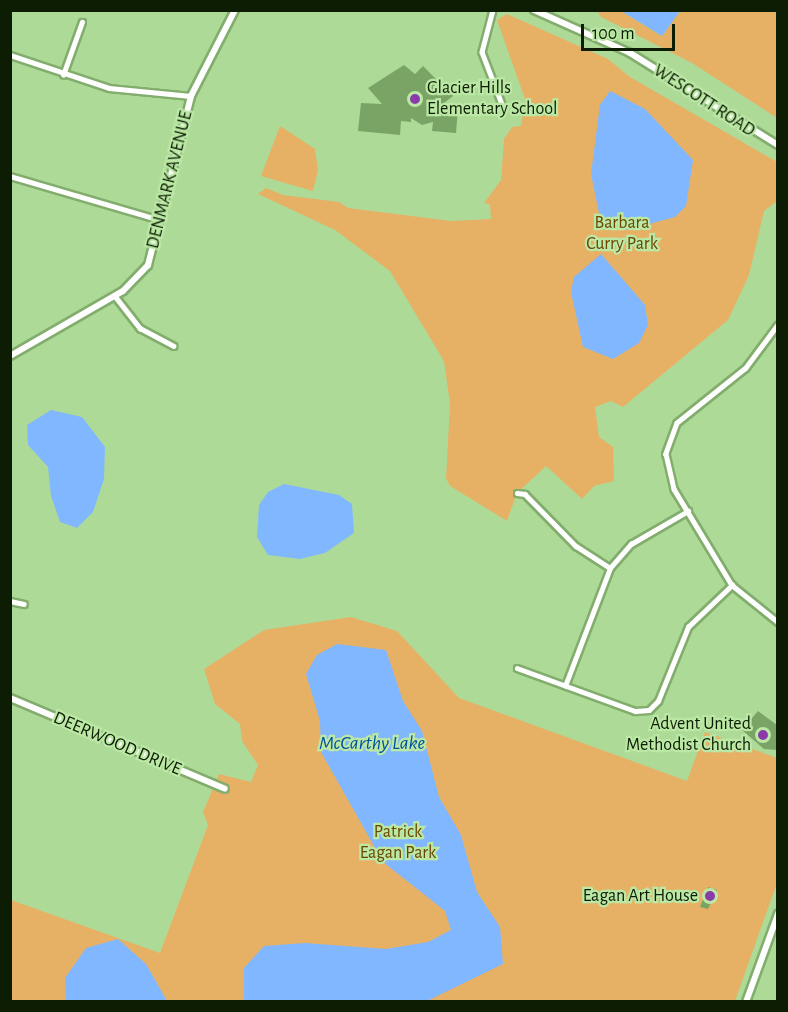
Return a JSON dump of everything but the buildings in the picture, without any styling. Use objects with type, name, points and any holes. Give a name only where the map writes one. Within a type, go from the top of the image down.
[{"type":"street","name":"DENMARK AVENUE","points":[[10,356],[115,296],[148,265],[191,96],[235,10]]},
{"type":"street","points":[[493,10],[482,52],[502,104]]},
{"type":"street","name":"WESCOTT ROAD","points":[[534,10],[630,53],[777,145]]},
{"type":"street","points":[[63,75],[82,22]]},
{"type":"street","points":[[10,55],[63,75],[109,88],[191,96]]},
{"type":"street","points":[[10,176],[160,220]]},
{"type":"street","points":[[115,296],[140,328],[174,346]]},
{"type":"street","points":[[777,325],[771,338],[746,368],[690,409],[669,437],[668,472],[688,511],[732,585],[777,622]]},
{"type":"street","points":[[771,338],[777,340]]},
{"type":"street","points":[[517,493],[525,494],[576,546],[610,568]]},
{"type":"street","points":[[566,686],[610,568],[631,544],[688,511]]},
{"type":"street","points":[[517,668],[635,711],[649,710],[658,701],[688,627],[732,585]]},
{"type":"street","points":[[10,601],[24,603]]},
{"type":"street","name":"DEERWOOD DRIVE","points":[[10,698],[225,789]]},
{"type":"street","points":[[746,1002],[777,914]]},
{"type":"green space","points":[[597,11],[621,11],[662,36],[680,11],[777,11],[777,118],[692,63],[601,17]]},
{"type":"green space","name":"Barbara Curry Park","points":[[507,14],[608,59],[630,77],[777,162],[777,201],[764,211],[749,275],[728,320],[623,407],[611,401],[595,407],[599,437],[613,447],[614,481],[594,486],[582,499],[546,466],[517,493],[507,521],[450,486],[446,478],[450,404],[444,361],[390,271],[335,230],[258,194],[266,188],[283,195],[339,202],[348,208],[451,221],[491,219],[490,204],[484,203],[501,180],[504,139],[512,127],[521,126],[525,99],[497,20]]},
{"type":"green space","points":[[280,126],[315,149],[318,170],[313,191],[261,176]]},
{"type":"green space","name":"Patrick Eagan Park","points":[[351,617],[397,631],[459,698],[687,781],[705,732],[777,758],[777,883],[735,1001],[11,1002],[11,900],[160,953],[208,825],[203,812],[219,774],[251,782],[258,765],[242,741],[240,724],[215,704],[204,669],[264,630]]},
{"type":"water","points":[[621,11],[680,11],[662,36]]},
{"type":"water","points":[[610,91],[645,109],[693,160],[686,206],[675,217],[627,230],[600,218],[591,174],[600,105]]},
{"type":"water","points":[[601,254],[645,305],[648,325],[639,343],[613,359],[583,347],[571,292],[574,277]]},
{"type":"water","points":[[51,410],[82,417],[105,447],[104,479],[93,512],[77,528],[60,522],[51,496],[48,467],[28,445],[27,425]]},
{"type":"water","points":[[284,484],[339,495],[352,504],[354,533],[325,553],[300,559],[268,555],[257,537],[259,505],[268,492]]},
{"type":"water","name":"McCarthy Lake","points":[[337,644],[386,650],[403,701],[422,731],[439,797],[461,835],[477,892],[500,927],[503,964],[427,1001],[244,1001],[244,968],[264,946],[305,943],[386,949],[428,942],[451,930],[445,911],[383,862],[321,752],[320,721],[306,674],[317,655]]},
{"type":"water","points":[[118,939],[146,964],[167,1001],[66,1001],[65,978],[86,948]]},
{"type":"place","name":"Glacier Hills Elementary School","points":[[415,99]]},
{"type":"place","name":"Advent United Methodist Church","points":[[763,735]]},
{"type":"place","name":"Eagan Art House","points":[[710,896]]}]
